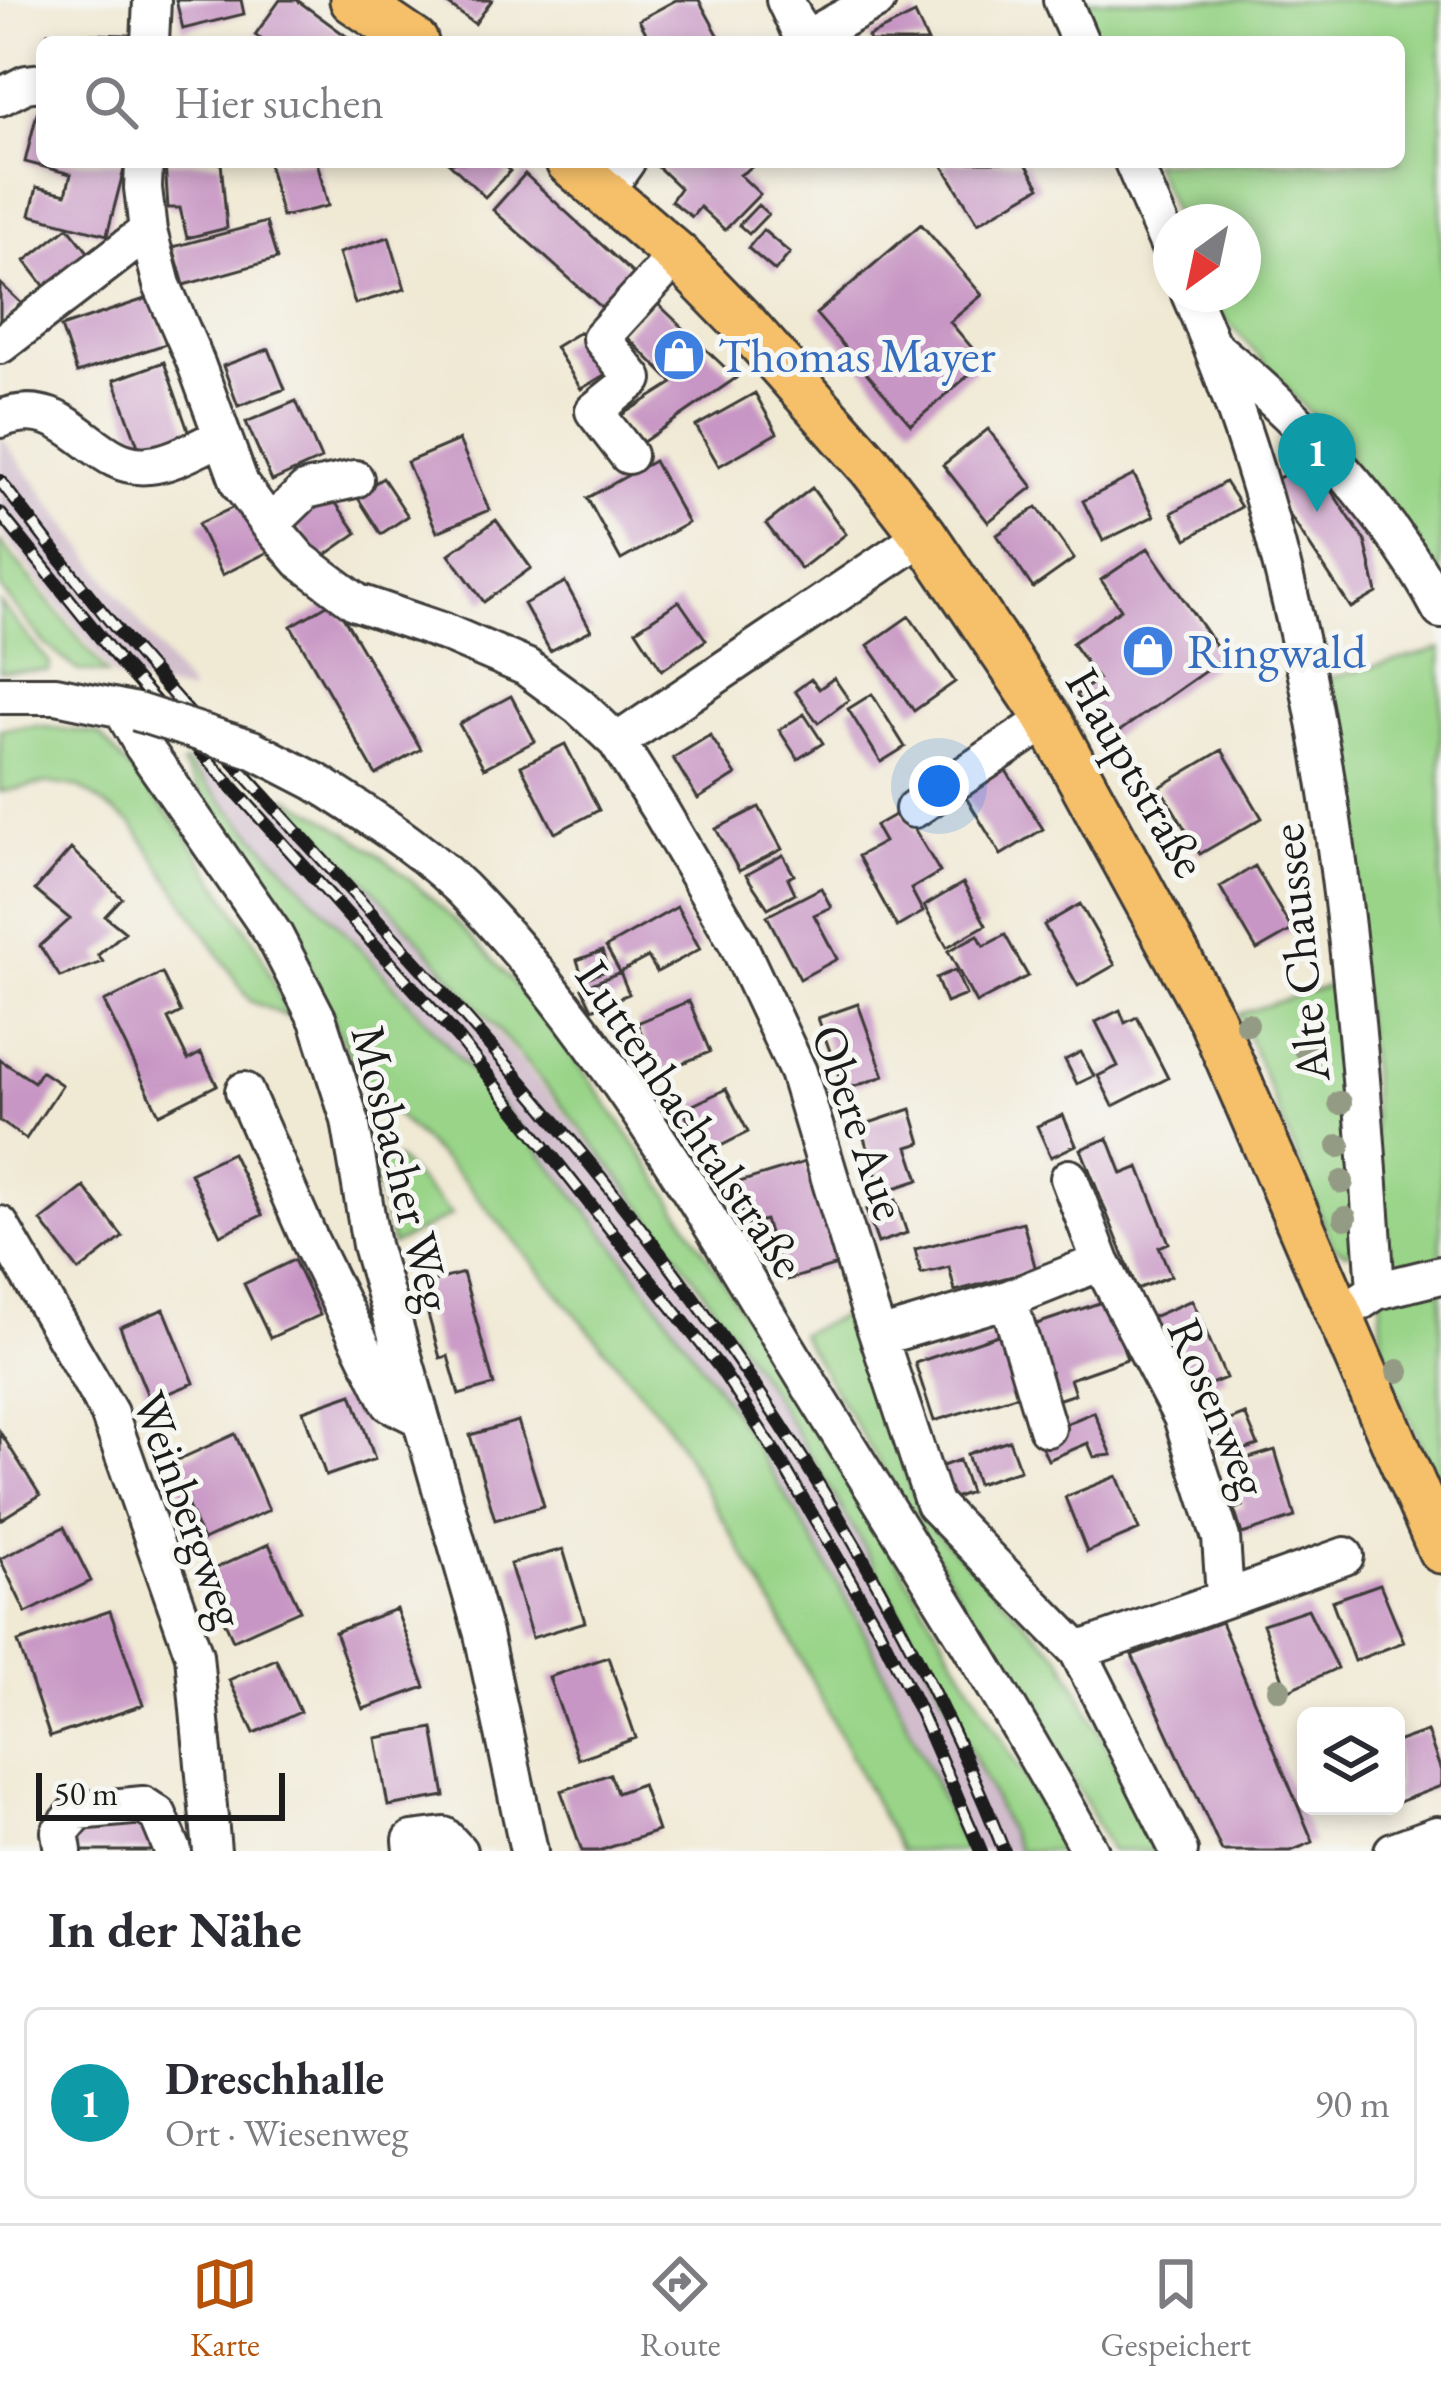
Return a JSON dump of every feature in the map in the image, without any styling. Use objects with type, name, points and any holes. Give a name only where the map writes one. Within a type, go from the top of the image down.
[{"type":"main road","points":[[353,0],[406,36]]},
{"type":"main road","name":"Hauptstraße","points":[[616,176],[677,255],[815,403],[924,535],[1048,719],[1211,1018],[1358,1303],[1441,1550]]},
{"type":"street","points":[[150,36],[152,0]]},
{"type":"street","points":[[785,0],[800,36]]},
{"type":"street","points":[[850,30],[877,0]]},
{"type":"street","points":[[1062,0],[1077,36]]},
{"type":"street","points":[[0,97],[36,83]]},
{"type":"street","name":"Obere Aue","points":[[144,168],[148,231],[162,285],[240,484],[270,525],[300,560],[356,602],[526,667],[579,706],[617,742],[738,944],[797,1072],[934,1504],[1078,1651],[1179,1851]]},
{"type":"street","points":[[1135,168],[1153,209]]},
{"type":"street","points":[[0,345],[148,231]]},
{"type":"street","points":[[628,455],[594,411],[634,379],[601,338],[677,255]]},
{"type":"street","name":"Alte Chaussee","points":[[1198,312],[1214,347],[1276,543],[1329,790],[1348,921],[1358,1303]]},
{"type":"street","points":[[1214,347],[1271,395],[1378,514],[1441,610]]},
{"type":"street","points":[[2,411],[54,415],[110,454],[135,465],[152,466],[220,437]]},
{"type":"street","points":[[270,525],[306,490],[356,479]]},
{"type":"street","points":[[617,742],[924,535]]},
{"type":"street","name":"Luttenbachtalstraße","points":[[0,695],[56,695],[129,711],[252,749],[316,782],[397,834],[475,901],[559,1002],[660,1143],[962,1631],[1090,1851]]},
{"type":"street","name":"Mosbacher Weg","points":[[129,711],[274,935],[318,1020],[350,1120],[371,1245],[483,1634],[529,1851]]},
{"type":"street","points":[[914,809],[1048,719]]},
{"type":"street","name":"Mosbacher Weg","points":[[244,1090],[310,1241],[390,1402],[418,1417]]},
{"type":"street","name":"Rosenweg","points":[[1069,1178],[1100,1262],[1182,1417],[1221,1538],[1225,1596]]},
{"type":"street","name":"Weinbergweg","points":[[0,1225],[109,1414],[194,1654],[212,1851]]},
{"type":"street","points":[[879,1337],[1008,1298],[1100,1262]]},
{"type":"street","points":[[1358,1303],[1441,1274]]},
{"type":"street","points":[[1008,1298],[1047,1428]]},
{"type":"street","points":[[1078,1651],[1345,1556]]},
{"type":"street","points":[[63,1851],[60,1832],[78,1811],[143,1805],[158,1815],[173,1851]]},
{"type":"street","points":[[1393,1851],[1437,1835]]},
{"type":"street","points":[[413,1851],[412,1840],[444,1836],[458,1851]]},
{"type":"shaded area","points":[[0,435],[192,693],[116,678],[0,530]]},
{"type":"shaded area","points":[[185,762],[301,814],[384,901],[621,1180],[811,1451],[964,1730],[1018,1851],[966,1851],[866,1636],[746,1432],[649,1292],[514,1122],[393,981]]},
{"type":"green space","points":[[1080,0],[1441,0],[1441,590],[1334,440],[1219,312],[1261,312],[1261,204],[1170,204],[1155,168],[1405,168],[1405,36],[1096,36]]},
{"type":"green space","points":[[0,541],[108,674],[77,670],[45,644],[0,588]]},
{"type":"green space","points":[[0,603],[50,663],[49,671],[0,671]]},
{"type":"green space","points":[[1441,649],[1441,1489],[1383,1361],[1371,1070],[1318,681]]},
{"type":"green space","points":[[37,726],[99,734],[185,833],[258,947],[288,1017],[250,1001],[133,825],[81,788],[49,783],[0,792],[0,729]]},
{"type":"green space","points":[[185,762],[482,1084],[685,1341],[746,1432],[852,1610],[966,1851],[900,1851],[775,1609],[666,1422],[466,1183],[361,1080],[283,913],[182,765]]},
{"type":"green space","points":[[286,797],[363,843],[435,902],[501,969],[563,1044],[674,1204],[848,1481],[1065,1851],[1018,1851],[933,1675],[839,1504],[736,1338],[680,1258],[506,1039]]},
{"type":"green space","points":[[1341,982],[1362,1244],[1347,1253],[1333,1246],[1239,1014]]},
{"type":"green space","points":[[385,1156],[398,1160],[452,1215],[392,1245],[373,1169]]},
{"type":"green space","points":[[851,1312],[921,1518],[1062,1658],[1160,1851],[1111,1851],[1080,1792],[800,1334]]},
{"type":"building","points":[[176,0],[241,0],[244,14],[183,29]]},
{"type":"building","points":[[280,0],[297,0],[346,36],[256,36]]},
{"type":"building","points":[[442,0],[492,0],[475,24]]},
{"type":"building","points":[[676,0],[699,0],[719,36],[648,36],[639,20]]},
{"type":"building","points":[[915,14],[925,36],[870,36]]},
{"type":"building","points":[[48,33],[129,35],[129,36]]},
{"type":"building","points":[[36,117],[36,165],[25,162]]},
{"type":"building","points":[[48,168],[124,168],[107,235],[30,215],[37,187],[66,194],[71,174]]},
{"type":"building","points":[[165,168],[222,168],[227,228],[187,238],[180,208],[168,208]]},
{"type":"building","points":[[270,168],[318,168],[328,206],[282,217]]},
{"type":"building","points":[[454,168],[510,171],[485,197]]},
{"type":"building","points":[[659,168],[750,168],[740,175],[760,194],[725,230],[700,207],[692,217],[671,201],[680,188]]},
{"type":"building","points":[[944,168],[1029,168],[1040,187],[978,223]]},
{"type":"building","points":[[525,174],[641,281],[609,314],[493,210]]},
{"type":"building","points":[[758,205],[768,214],[749,234],[739,225]]},
{"type":"building","points":[[266,222],[277,259],[184,285],[173,247]]},
{"type":"building","points":[[921,224],[982,295],[950,322],[984,362],[911,425],[816,314]]},
{"type":"building","points":[[68,227],[96,262],[52,296],[25,261]]},
{"type":"building","points":[[763,230],[790,253],[775,271],[748,248]]},
{"type":"building","points":[[389,237],[405,289],[355,304],[339,253]]},
{"type":"building","points":[[0,283],[21,303],[0,324]]},
{"type":"building","points":[[151,297],[166,344],[77,373],[61,327]]},
{"type":"building","name":"Thomas Mayer","points":[[656,302],[736,378],[643,442],[620,416],[673,383],[623,333]]},
{"type":"building","points":[[580,332],[606,374],[581,389],[555,347]]},
{"type":"building","points":[[269,349],[285,389],[238,406],[223,366]]},
{"type":"building","points":[[164,362],[191,439],[142,457],[114,380]]},
{"type":"building","points":[[755,393],[777,433],[719,466],[696,426]]},
{"type":"building","points":[[296,401],[321,459],[272,481],[246,422]]},
{"type":"building","points":[[988,429],[1033,487],[988,522],[943,465]]},
{"type":"building","points":[[459,440],[489,510],[437,532],[407,462]]},
{"type":"building","points":[[1310,459],[1365,541],[1377,593],[1351,608],[1269,484]]},
{"type":"building","points":[[654,461],[688,523],[621,560],[587,498]]},
{"type":"building","points":[[1134,475],[1154,516],[1103,541],[1083,501]]},
{"type":"building","points":[[383,478],[408,516],[381,534],[356,495]]},
{"type":"building","points":[[1225,482],[1241,507],[1187,539],[1172,513]]},
{"type":"building","points":[[812,488],[846,534],[801,569],[766,524]]},
{"type":"building","points":[[330,495],[357,533],[320,559],[293,520]]},
{"type":"building","points":[[245,502],[268,552],[222,575],[198,524]]},
{"type":"building","points":[[1037,507],[1074,559],[1033,588],[997,535]]},
{"type":"building","points":[[496,520],[531,568],[484,602],[449,554]]},
{"type":"building","name":"Ringwald","points":[[1148,548],[1224,658],[1107,740],[1076,695],[1098,679],[1072,643],[1121,609],[1101,580]]},
{"type":"building","points":[[565,582],[591,630],[550,651],[524,604]]},
{"type":"building","points":[[334,601],[421,749],[376,775],[291,626]]},
{"type":"building","points":[[679,601],[706,640],[662,670],[636,630]]},
{"type":"building","points":[[909,616],[955,682],[914,711],[868,645]]},
{"type":"building","points":[[834,678],[849,700],[818,723],[795,691],[811,679],[819,689]]},
{"type":"building","points":[[872,694],[905,747],[881,762],[848,709]]},
{"type":"building","points":[[511,696],[535,741],[484,768],[459,724]]},
{"type":"building","points":[[804,714],[823,743],[798,759],[779,730]]},
{"type":"building","points":[[710,735],[736,775],[698,799],[673,758]]},
{"type":"building","points":[[565,744],[599,810],[555,833],[521,766]]},
{"type":"building","points":[[1222,750],[1262,818],[1200,854],[1160,787]]},
{"type":"building","points":[[1000,761],[1043,829],[1001,855],[959,786]]},
{"type":"building","points":[[759,807],[782,849],[739,871],[716,829]]},
{"type":"building","points":[[903,810],[940,872],[911,889],[923,912],[897,927],[858,856],[884,842],[875,826]]},
{"type":"building","points":[[71,849],[122,898],[105,916],[125,932],[98,955],[103,962],[60,977],[40,946],[70,919],[35,890]]},
{"type":"building","points":[[783,855],[794,875],[788,878],[795,893],[768,908],[746,875]]},
{"type":"building","points":[[1255,866],[1292,930],[1257,950],[1220,887]]},
{"type":"building","points":[[963,883],[986,925],[947,947],[924,906]]},
{"type":"building","points":[[821,888],[831,907],[814,915],[837,959],[800,979],[767,916]]},
{"type":"building","points":[[1080,904],[1115,965],[1078,986],[1044,925]]},
{"type":"building","points":[[677,907],[700,949],[657,972],[648,957],[620,972],[606,947]]},
{"type":"building","points":[[978,935],[984,946],[1005,935],[1028,976],[976,1003],[948,951]]},
{"type":"building","points":[[602,951],[608,970],[583,979],[577,960]]},
{"type":"building","points":[[955,970],[966,995],[946,1003],[936,978]]},
{"type":"building","points":[[620,972],[629,994],[592,1009],[582,988]]},
{"type":"building","points":[[162,973],[181,1012],[168,1019],[188,1060],[201,1053],[217,1085],[159,1114],[104,1002]]},
{"type":"building","points":[[689,1001],[710,1052],[658,1073],[637,1023]]},
{"type":"building","points":[[858,1004],[884,1076],[844,1090],[818,1018]]},
{"type":"building","points":[[1120,1010],[1125,1023],[1137,1017],[1168,1078],[1113,1106],[1098,1076],[1118,1066],[1096,1022]]},
{"type":"building","points":[[1081,1052],[1094,1076],[1077,1084],[1065,1060]]},
{"type":"building","points":[[0,1060],[34,1082],[41,1071],[62,1085],[26,1139],[0,1121]]},
{"type":"building","points":[[726,1089],[748,1132],[705,1154],[683,1110]]},
{"type":"building","points":[[911,1109],[921,1143],[908,1147],[919,1180],[882,1192],[860,1126]]},
{"type":"building","points":[[1063,1115],[1076,1145],[1051,1157],[1037,1126]]},
{"type":"building","points":[[1108,1138],[1122,1174],[1139,1167],[1169,1243],[1159,1247],[1171,1276],[1137,1289],[1081,1149]]},
{"type":"building","points":[[232,1153],[262,1215],[220,1235],[190,1173]]},
{"type":"building","points":[[805,1162],[837,1265],[784,1281],[765,1220],[746,1225],[733,1184]]},
{"type":"building","points":[[84,1187],[123,1237],[79,1271],[41,1221]]},
{"type":"building","points":[[896,1200],[907,1233],[878,1243],[866,1210]]},
{"type":"building","points":[[1023,1222],[1036,1270],[955,1291],[949,1267],[921,1274],[915,1249]]},
{"type":"building","points":[[294,1260],[320,1315],[270,1338],[244,1284]]},
{"type":"building","points":[[463,1273],[494,1385],[459,1395],[448,1356],[440,1358],[420,1285]]},
{"type":"building","points":[[1108,1300],[1127,1359],[1070,1379],[1075,1394],[1051,1402],[1025,1328]]},
{"type":"building","points":[[1192,1300],[1226,1378],[1183,1395],[1150,1318]]},
{"type":"building","points":[[164,1309],[194,1383],[150,1401],[120,1327]]},
{"type":"building","points":[[1007,1332],[1029,1392],[934,1421],[915,1363]]},
{"type":"building","points":[[352,1394],[375,1459],[326,1476],[303,1411]]},
{"type":"building","points":[[1094,1412],[1112,1455],[1094,1457],[1088,1443],[1048,1460],[1037,1436]]},
{"type":"building","points":[[1245,1414],[1258,1445],[1226,1456],[1215,1426]]},
{"type":"building","points":[[518,1421],[544,1506],[495,1520],[470,1435]]},
{"type":"building","points":[[0,1432],[40,1495],[0,1520]]},
{"type":"building","points":[[235,1434],[269,1510],[203,1540],[169,1464]]},
{"type":"building","points":[[1009,1440],[1020,1470],[977,1484],[967,1454]]},
{"type":"building","points":[[1275,1450],[1295,1517],[1242,1534],[1234,1509],[1243,1506],[1229,1464]]},
{"type":"building","points":[[959,1460],[970,1492],[949,1500],[937,1468]]},
{"type":"building","points":[[1117,1476],[1139,1530],[1087,1552],[1065,1497]]},
{"type":"building","points":[[64,1527],[91,1581],[26,1613],[0,1559]]},
{"type":"building","points":[[269,1544],[300,1610],[233,1640],[203,1574]]},
{"type":"building","points":[[563,1549],[585,1622],[532,1638],[510,1564]]},
{"type":"building","points":[[1380,1584],[1404,1642],[1354,1661],[1332,1601]]},
{"type":"building","points":[[396,1609],[425,1687],[363,1709],[335,1632]]},
{"type":"building","points":[[1308,1609],[1337,1668],[1287,1691],[1263,1624]]},
{"type":"building","points":[[110,1611],[143,1705],[50,1737],[18,1642]]},
{"type":"building","points":[[1221,1622],[1297,1804],[1297,1815],[1302,1815],[1313,1842],[1291,1851],[1222,1851],[1132,1655]]},
{"type":"building","points":[[608,1657],[636,1738],[578,1759],[549,1677]]},
{"type":"building","points":[[276,1659],[300,1712],[254,1733],[229,1680]]},
{"type":"building","points":[[433,1728],[445,1796],[388,1806],[376,1738]]},
{"type":"building","points":[[1427,1731],[1441,1771],[1441,1786],[1405,1800],[1405,1739]]},
{"type":"building","points":[[610,1774],[617,1793],[642,1784],[658,1831],[599,1851],[582,1851],[561,1791]]},
{"type":"building","points":[[147,1817],[153,1851],[75,1851],[71,1831]]},
{"type":"railway","points":[[0,481],[118,631],[496,1052],[670,1266],[780,1424],[880,1590],[967,1762],[1004,1851]]},
{"type":"railway","points":[[0,513],[120,662],[459,1039],[721,1369],[878,1628],[981,1851]]},
{"type":"place","name":"Thomas Mayer","points":[[679,355]]},
{"type":"place","name":"Dreschhalle","points":[[1317,512]]},
{"type":"place","name":"Ringwald","points":[[1148,651]]}]
